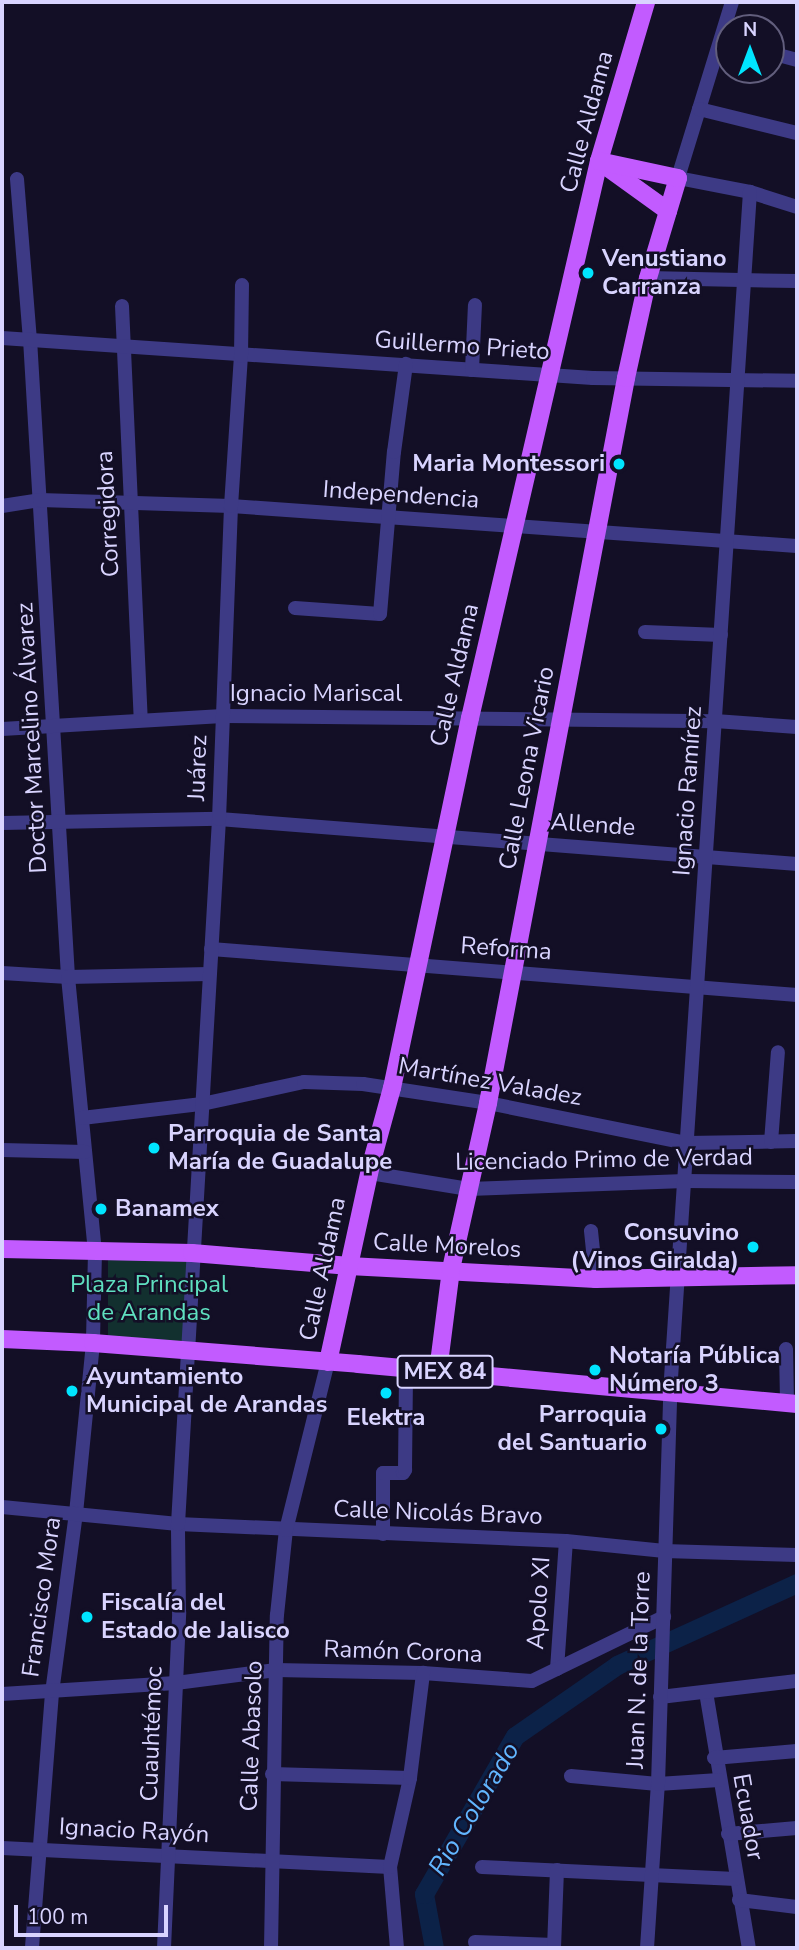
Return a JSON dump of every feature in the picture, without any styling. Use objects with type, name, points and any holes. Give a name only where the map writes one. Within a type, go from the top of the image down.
[{"type":"main road","name":"Calle Aldama","points":[[328,1362],[370,1172],[392,1088],[470,718],[551,375],[598,161],[646,2]]},
{"type":"main road","points":[[598,161],[678,178]]},
{"type":"main road","points":[[598,161],[668,211]]},
{"type":"main road","name":"Calle Leona Vicario","points":[[438,1371],[450,1269],[488,1103],[626,378],[648,278],[678,178]]},
{"type":"main road","name":"Calle Morelos","points":[[2,1249],[192,1254],[349,1266],[450,1269],[596,1279],[797,1275]]},
{"type":"main road","name":"MEX 84","points":[[2,1339],[93,1343],[190,1353],[438,1371],[792,1404]]},
{"type":"street","points":[[715,67],[678,178],[750,192],[797,207]]},
{"type":"street","points":[[699,109],[797,133]]},
{"type":"street","name":"Doctor Marcelino Álvarez","points":[[17,179],[30,339],[68,977],[94,1252]]},
{"type":"street","name":"Ignacio Ramírez","points":[[670,1393],[750,192]]},
{"type":"street","points":[[648,278],[797,281]]},
{"type":"street","name":"Juárez","points":[[190,1353],[192,1254],[219,818],[231,506],[242,356],[242,285]]},
{"type":"street","points":[[472,370],[475,305]]},
{"type":"street","name":"Corregidora","points":[[122,306],[141,720]]},
{"type":"street","name":"Guillermo Prieto","points":[[2,338],[551,375],[737,382],[797,381]]},
{"type":"street","points":[[295,608],[380,614],[387,518],[406,364]]},
{"type":"street","name":"Independencia","points":[[2,506],[40,500],[131,500],[797,546]]},
{"type":"street","points":[[645,632],[721,635]]},
{"type":"street","name":"Ignacio Mariscal","points":[[2,729],[223,716],[715,721],[797,727]]},
{"type":"street","name":"Allende","points":[[2,822],[219,818],[797,864]]},
{"type":"street","name":"Reforma","points":[[211,950],[797,995]]},
{"type":"street","points":[[2,973],[68,977],[209,974]]},
{"type":"street","points":[[771,1142],[778,1052]]},
{"type":"street","name":"Martínez Valadez","points":[[82,1118],[202,1104],[304,1082],[392,1088],[488,1103],[687,1143],[797,1141]]},
{"type":"street","points":[[2,1150],[85,1152]]},
{"type":"street","name":"Licenciado Primo de Verdad","points":[[370,1172],[469,1189],[685,1181],[797,1182]]},
{"type":"street","points":[[591,1231],[596,1279]]},
{"type":"street","name":"Francisco Mora","points":[[32,1948],[52,1693],[76,1513],[93,1343],[94,1252]]},
{"type":"street","points":[[786,1349],[792,1404]]},
{"type":"street","name":"Cuauhtémoc","points":[[164,1948],[176,1683],[178,1524],[190,1353]]},
{"type":"street","name":"Calle Abasolo","points":[[271,1948],[272,1774],[277,1615],[286,1530],[328,1362]]},
{"type":"street","points":[[383,1534],[383,1474],[403,1473],[405,1470],[406,1369]]},
{"type":"street","name":"Juan N. de la Torre","points":[[647,1948],[663,1665],[670,1393]]},
{"type":"street","name":"Calle Nicolás Bravo","points":[[2,1507],[178,1524],[566,1541],[664,1551],[797,1555]]},
{"type":"street","name":"Apolo XI","points":[[557,1669],[566,1541]]},
{"type":"street","name":"Ramón Corona","points":[[2,1695],[176,1683],[276,1670],[423,1674],[532,1681],[664,1623]]},
{"type":"street","points":[[397,1948],[390,1867],[410,1778],[423,1674]]},
{"type":"street","points":[[660,1697],[797,1681]]},
{"type":"street","name":"Ecuador","points":[[706,1692],[714,1758],[750,1948]]},
{"type":"street","points":[[714,1758],[797,1751]]},
{"type":"street","points":[[272,1774],[410,1778]]},
{"type":"street","points":[[571,1776],[658,1784],[719,1780]]},
{"type":"street","points":[[728,1835],[797,1828]]},
{"type":"street","name":"Ignacio Rayón","points":[[2,1848],[170,1854],[390,1867]]},
{"type":"street","points":[[482,1867],[736,1879]]},
{"type":"street","points":[[475,1942],[554,1947],[557,1870]]},
{"type":"street","points":[[739,1900],[797,1907]]},
{"type":"green space","name":"Plaza Principal de Arandas","points":[[108,1257],[193,1259],[191,1344],[108,1337]]},
{"type":"waterway","name":"Rio Colorado","points":[[434,1948],[424,1894],[515,1736],[617,1665],[797,1583]]},
{"type":"place","name":"Venustiano Carranza","points":[[588,273]]},
{"type":"place","name":"Maria Montessori","points":[[619,464]]},
{"type":"place","name":"Parroquia de Santa María de Guadalupe","points":[[154,1148]]},
{"type":"place","name":"Banamex","points":[[101,1209]]},
{"type":"place","name":"Consuvino (Vinos Giralda)","points":[[753,1247]]},
{"type":"place","name":"Notaría Pública Número 3","points":[[595,1370]]},
{"type":"place","name":"Ayuntamiento Municipal de Arandas","points":[[72,1391]]},
{"type":"place","name":"Elektra","points":[[386,1393]]},
{"type":"place","name":"Parroquia del Santuario","points":[[661,1429]]},
{"type":"place","name":"Fiscalía del Estado de Jalisco","points":[[87,1617]]}]
